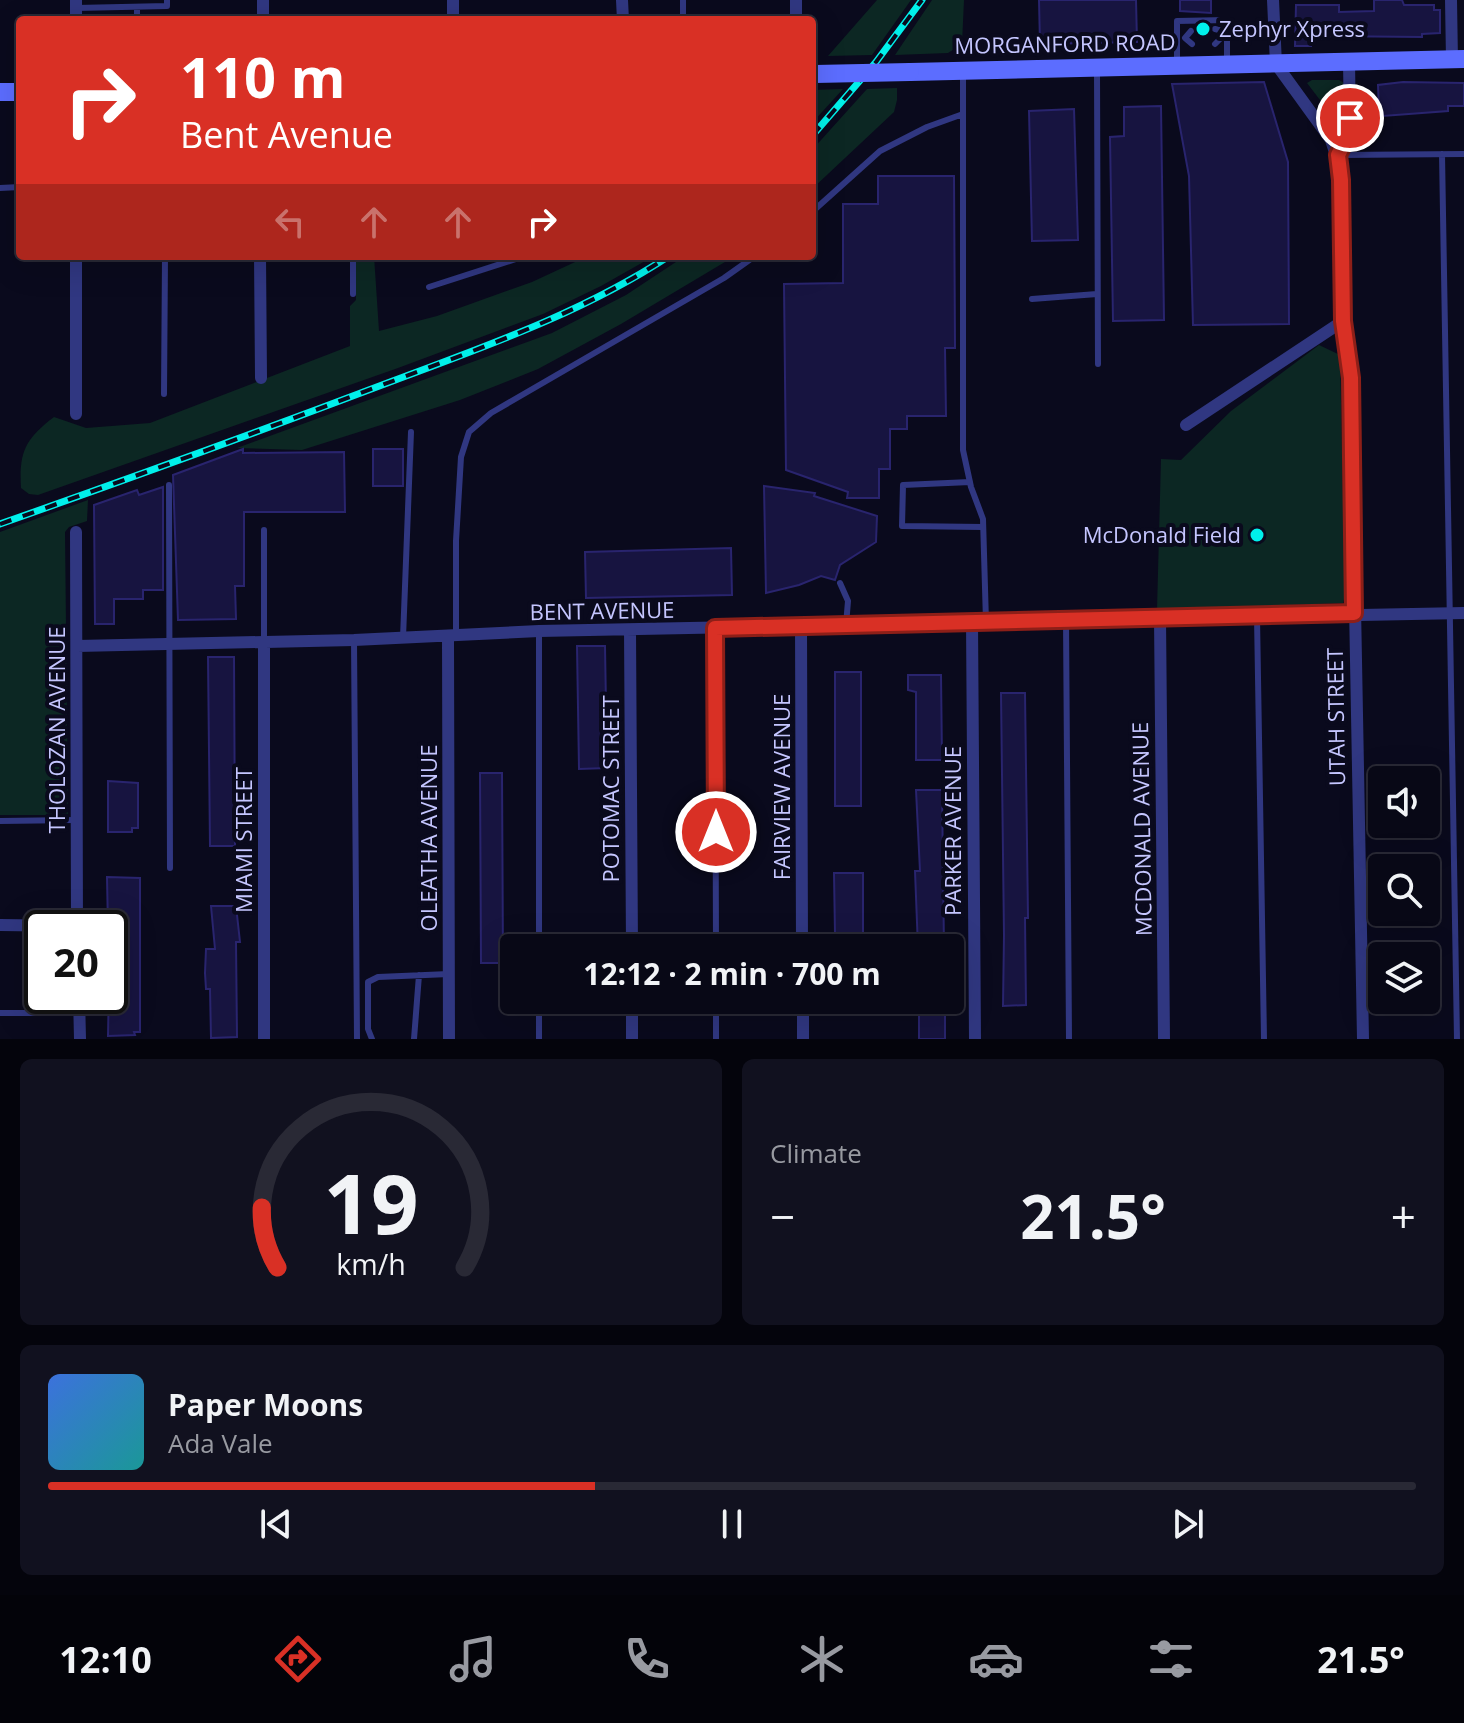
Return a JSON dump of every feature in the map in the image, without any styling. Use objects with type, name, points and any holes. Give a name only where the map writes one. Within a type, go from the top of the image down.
[{"type":"street","points":[[1273,0],[1276,64],[1331,140],[1338,155]]},
{"type":"street","points":[[1451,0],[1458,60]]},
{"type":"street","name":"MORGANFORD ROAD","points":[[816,74],[1458,60]]},
{"type":"street","name":"UTAH STREET","points":[[1349,62],[1350,126],[1338,155],[1343,321],[1351,378],[1363,1039]]},
{"type":"street","points":[[76,260],[76,414]]},
{"type":"street","points":[[260,260],[261,378]]},
{"type":"street","points":[[1186,425],[1343,321]]},
{"type":"street","name":"THOLOZAN AVENUE","points":[[76,532],[77,910]]},
{"type":"street","name":"BENT AVENUE","points":[[77,646],[452,637],[539,631],[1464,613]]},
{"type":"street","name":"MCDONALD AVENUE","points":[[1160,618],[1164,1039]]},
{"type":"street","name":"PARKER AVENUE","points":[[975,1039],[979,622]]},
{"type":"street","name":"FAIRVIEW AVENUE","points":[[801,626],[802,934]]},
{"type":"street","name":"POTOMAC STREET","points":[[630,630],[632,934]]},
{"type":"street","name":"OLEATHA AVENUE","points":[[449,1039],[452,637]]},
{"type":"street","name":"MIAMI STREET","points":[[264,642],[264,1039]]},
{"type":"street","points":[[0,925],[24,926]]},
{"type":"street","points":[[79,1014],[80,1039]]},
{"type":"street","points":[[632,1014],[632,1039]]},
{"type":"street","points":[[803,1014],[803,1039]]},
{"type":"lane","points":[[76,9],[167,6],[167,0]]},
{"type":"lane","points":[[137,7],[137,16]]},
{"type":"lane","points":[[1176,66],[1181,38],[1177,21],[1226,20],[1227,65]]},
{"type":"lane","points":[[1215,29],[1227,32],[1273,31]]},
{"type":"lane","points":[[1181,38],[1191,31]]},
{"type":"lane","points":[[1215,44],[1227,32]]},
{"type":"lane","points":[[1181,38],[1192,44]]},
{"type":"lane","points":[[1097,67],[1098,364]]},
{"type":"lane","points":[[963,70],[963,450],[983,527],[979,622]]},
{"type":"lane","points":[[816,208],[880,151],[927,127],[963,114]]},
{"type":"lane","points":[[1442,154],[1457,1039]]},
{"type":"lane","points":[[1338,155],[1464,154]]},
{"type":"lane","points":[[164,394],[165,260]]},
{"type":"lane","points":[[353,260],[353,294]]},
{"type":"lane","points":[[429,287],[513,260]]},
{"type":"lane","points":[[452,637],[461,457],[469,432],[513,399],[724,278],[749,260]]},
{"type":"lane","points":[[1032,299],[1097,294]]},
{"type":"lane","points":[[403,638],[411,432]]},
{"type":"lane","points":[[970,482],[903,485],[902,526],[983,527]]},
{"type":"lane","points":[[169,485],[170,868]]},
{"type":"lane","points":[[264,530],[264,642]]},
{"type":"lane","points":[[840,583],[848,601],[846,625]]},
{"type":"lane","points":[[1257,617],[1264,1039]]},
{"type":"lane","points":[[1066,620],[1069,1039]]},
{"type":"lane","points":[[715,628],[716,934]]},
{"type":"lane","points":[[539,631],[539,934]]},
{"type":"lane","points":[[354,640],[357,1039]]},
{"type":"lane","points":[[0,821],[77,820]]},
{"type":"lane","points":[[372,1039],[368,1029],[368,982],[378,977],[449,974]]},
{"type":"lane","points":[[414,1039],[419,975]]},
{"type":"lane","points":[[0,1013],[24,1013]]},
{"type":"lane","points":[[539,1014],[539,1039]]},
{"type":"lane","points":[[716,1014],[716,1039]]},
{"type":"green space","points":[[877,0],[911,0],[872,55],[828,56]]},
{"type":"green space","points":[[932,0],[964,0],[962,44],[948,53],[895,55]]},
{"type":"green space","points":[[1312,80],[1339,80],[1344,83],[1344,120],[1340,123],[1307,83]]},
{"type":"green space","points":[[897,88],[894,112],[816,185],[816,146],[867,89]]},
{"type":"green space","points":[[843,89],[816,119],[816,90]]},
{"type":"green space","points":[[356,260],[374,260],[379,331],[437,316],[532,282],[579,260],[647,260],[543,314],[398,368],[38,495],[29,494],[21,488],[21,465],[26,447],[36,432],[54,417],[86,428],[150,423],[350,346],[350,306],[356,300]]},
{"type":"green space","points":[[679,260],[728,260],[538,369],[460,400],[302,450],[237,448],[552,333],[626,295]]},
{"type":"green space","points":[[1319,345],[1340,355],[1343,603],[1157,610],[1161,459],[1181,460],[1231,411]]},
{"type":"green space","points":[[88,500],[87,521],[69,527],[65,532],[68,815],[0,815],[0,532]]},
{"type":"building","points":[[1039,0],[1136,0],[1137,42],[1040,44]]},
{"type":"building","points":[[1180,0],[1211,0],[1211,13],[1180,11]]},
{"type":"building","points":[[1374,0],[1402,0],[1404,5],[1434,5],[1434,10],[1440,10],[1440,33],[1422,34],[1422,37],[1325,36],[1325,39],[1311,39],[1311,46],[1295,46],[1296,5],[1339,5],[1339,12],[1374,11]]},
{"type":"building","points":[[1264,82],[1288,162],[1289,324],[1193,325],[1189,176],[1172,84]]},
{"type":"building","points":[[1403,82],[1464,83],[1464,106],[1448,106],[1448,111],[1383,116],[1379,113],[1378,85]]},
{"type":"building","points":[[1161,106],[1164,320],[1113,321],[1110,137],[1124,136],[1124,107]]},
{"type":"building","points":[[1074,109],[1078,240],[1032,241],[1029,111]]},
{"type":"building","points":[[878,176],[954,176],[955,348],[945,348],[946,416],[907,416],[907,429],[890,429],[890,469],[879,469],[879,498],[847,498],[848,492],[786,470],[784,284],[843,283],[843,204],[878,204]]},
{"type":"building","points":[[243,449],[243,453],[344,452],[345,512],[244,512],[244,586],[235,586],[236,619],[178,620],[173,475]]},
{"type":"building","points":[[373,449],[403,449],[403,486],[373,486]]},
{"type":"building","points":[[764,486],[815,493],[814,496],[877,516],[876,542],[840,565],[835,580],[821,576],[766,593]]},
{"type":"building","points":[[163,487],[163,590],[143,590],[143,599],[114,599],[114,624],[95,624],[94,505],[137,490],[139,495]]},
{"type":"building","points":[[731,548],[732,595],[586,598],[585,552]]},
{"type":"building","points":[[577,646],[605,646],[607,768],[579,769]]},
{"type":"building","points":[[208,657],[234,657],[235,846],[210,846]]},
{"type":"building","points":[[835,672],[861,672],[861,806],[835,806]]},
{"type":"building","points":[[908,675],[941,675],[942,760],[916,760],[916,692],[908,690]]},
{"type":"building","points":[[1001,693],[1025,693],[1028,918],[1025,918],[1026,1005],[1003,1006],[1004,935]]},
{"type":"building","points":[[480,773],[502,773],[503,934],[500,934],[500,963],[481,963]]},
{"type":"building","points":[[108,781],[138,783],[138,828],[132,828],[132,832],[108,832]]},
{"type":"building","points":[[916,790],[942,790],[944,934],[917,934],[915,871],[920,871]]},
{"type":"building","points":[[834,873],[863,873],[863,933],[835,934]]},
{"type":"building","points":[[107,877],[140,878],[140,1032],[134,1032],[135,1035],[108,1036],[108,1014],[128,1014],[128,910],[108,910]]},
{"type":"building","points":[[211,906],[236,906],[240,942],[236,942],[237,1037],[211,1038],[210,989],[206,989],[205,973],[206,949],[215,949]]},
{"type":"building","points":[[919,1014],[945,1014],[945,1039],[919,1039]]},
{"type":"railway","points":[[816,131],[876,62],[922,0]]},
{"type":"railway","points":[[0,524],[493,343],[565,313],[663,260]]},
{"type":"place","name":"Zephyr Xpress","points":[[1203,29]]},
{"type":"place","name":"McDonald Field","points":[[1257,535]]},
{"type":"route","points":[[716,832],[715,628],[1354,613],[1351,378],[1343,321],[1338,155],[1348,135],[1350,118]]}]
